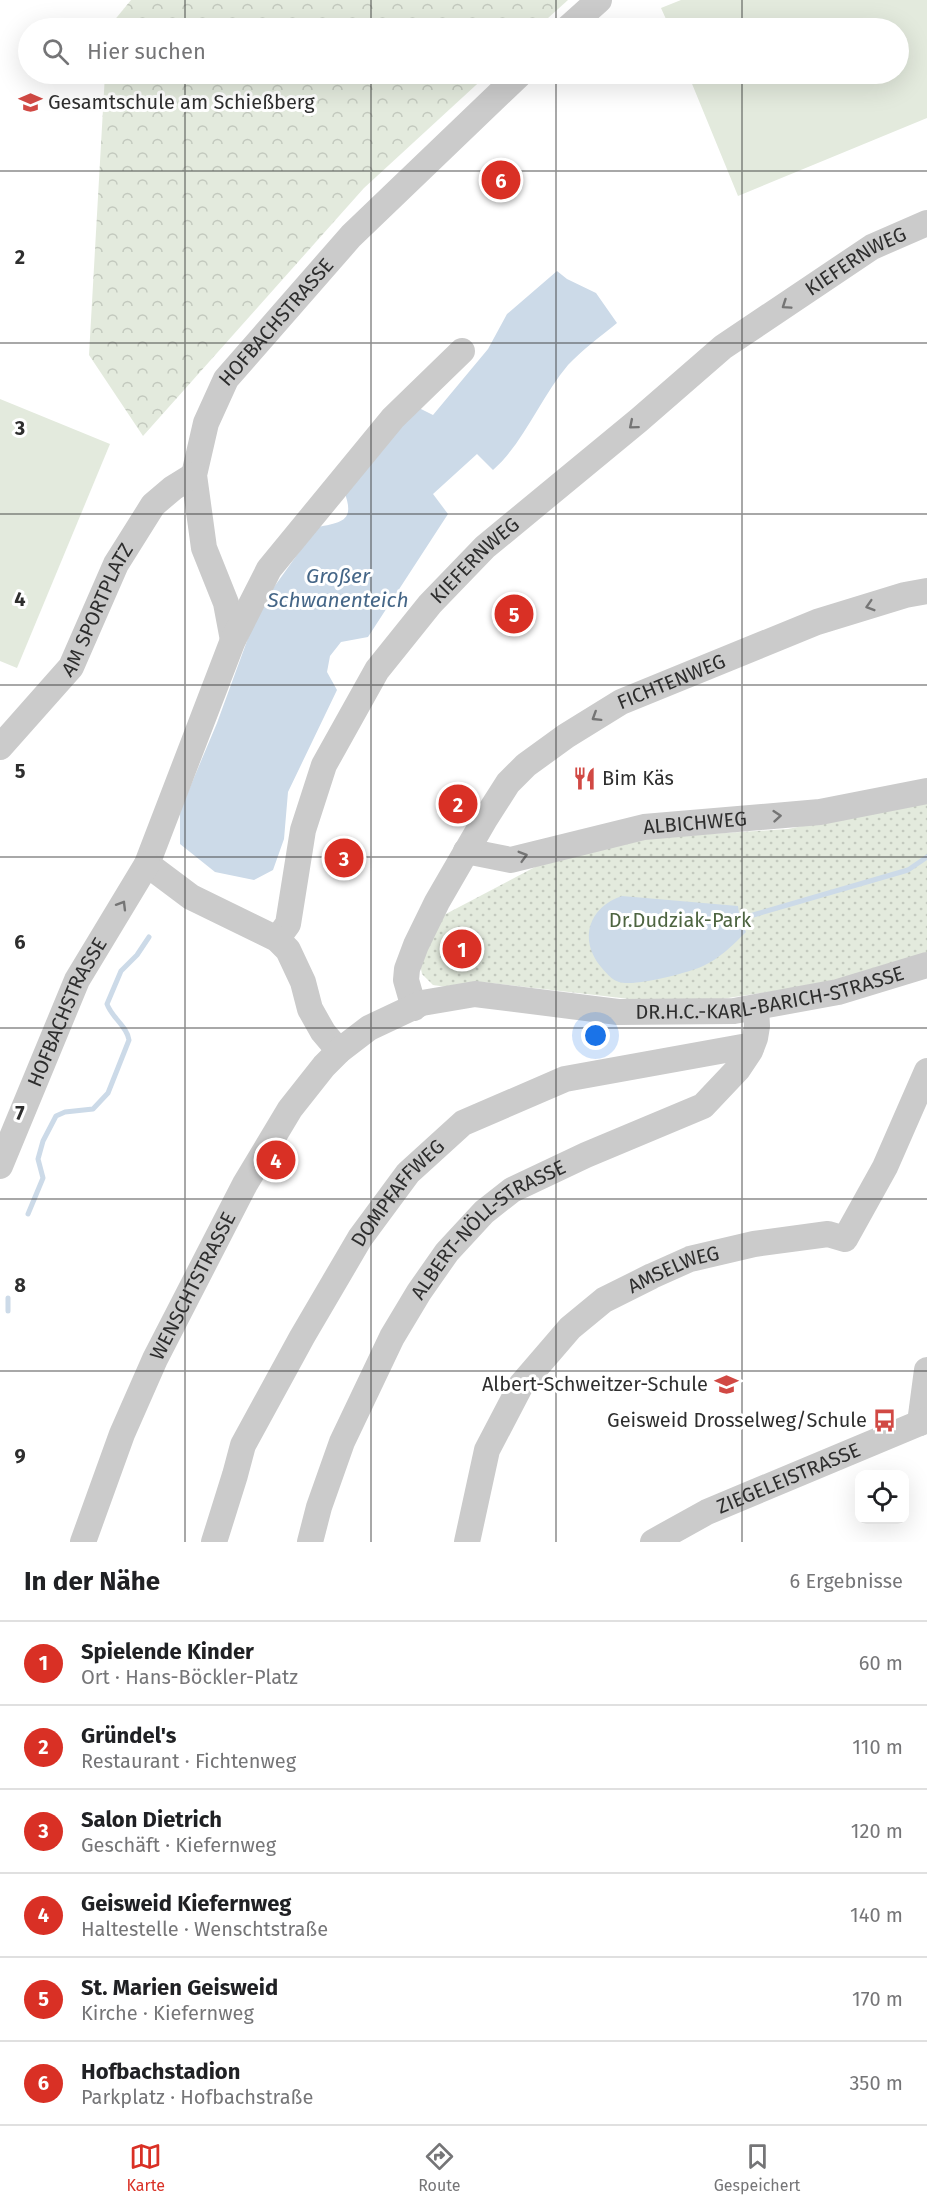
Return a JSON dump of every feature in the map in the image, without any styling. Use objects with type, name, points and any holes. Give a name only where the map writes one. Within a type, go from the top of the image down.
[{"type":"street","points":[[579,18],[599,0]]},
{"type":"street","name":"HOFBACHSTRASSE","points":[[233,640],[226,603],[204,548],[194,475],[206,423],[226,379],[351,236],[510,84]]},
{"type":"street","name":"KIEFERNWEG","points":[[277,939],[288,924],[303,830],[324,765],[377,670],[430,604],[485,547],[639,420],[723,347],[872,247],[927,223]]},
{"type":"street","name":"HOFBACHSTRASSE","points":[[0,1166],[77,980],[147,864],[233,640],[269,569],[393,418],[462,351]]},
{"type":"street","name":"AM SPORTPLATZ","points":[[0,747],[71,667],[116,564],[153,505],[173,488],[194,475]]},
{"type":"street","name":"FICHTENWEG","points":[[414,1008],[406,980],[407,969],[416,945],[437,902],[485,819],[508,783],[526,765],[566,736],[621,702],[818,622],[905,595],[927,591]]},
{"type":"street","name":"ALBICHWEG","points":[[466,851],[511,860],[644,827],[820,813],[927,791]]},
{"type":"street","points":[[147,864],[191,897],[277,939],[288,950],[303,982],[310,1009],[323,1032],[339,1050]]},
{"type":"street","name":"DR.H.C.-KARL-BARICH-STRASSE","points":[[339,1050],[369,1028],[438,999],[475,994],[618,1012],[734,1011],[838,992],[927,965]]},
{"type":"street","name":"ALBERT-NÖLL-STRASSE","points":[[310,1542],[342,1442],[392,1337],[447,1252],[484,1212],[512,1190],[586,1155],[703,1106],[738,1069],[751,1048],[757,1026],[756,1008]]},
{"type":"street","name":"DOMPFAFFWEG","points":[[214,1542],[243,1445],[360,1238],[408,1173],[462,1123],[565,1079],[742,1047],[751,1048]]},
{"type":"street","name":"WENSCHTSTRASSE","points":[[83,1542],[122,1434],[155,1359],[245,1184],[290,1109],[339,1050]]},
{"type":"street","name":"AMSELWEG","points":[[467,1542],[487,1450],[521,1385],[570,1328],[604,1300],[690,1259],[765,1242],[828,1234],[845,1239],[885,1167],[927,1071]]},
{"type":"street","points":[[923,1421],[927,1370]]},
{"type":"street","name":"ZIEGELEISTRASSE","points":[[653,1542],[706,1512],[923,1421]]},
{"type":"green space","points":[[131,0],[568,0],[548,18],[116,18]]},
{"type":"green space","points":[[681,0],[927,0],[927,118],[738,196],[692,84],[909,84],[909,18],[666,18],[661,8]]},
{"type":"green space","points":[[104,84],[477,84],[364,188],[143,436],[89,355]]},
{"type":"green space","points":[[0,399],[110,444],[17,668],[0,661]]},
{"type":"green space","name":"Dr.Dudziak-Park","points":[[927,800],[927,953],[834,982],[682,1005],[481,982],[447,987],[433,985],[422,974],[420,964],[442,916],[554,857],[615,840],[788,829]]},
{"type":"water","name":"Großer Schwanenteich","points":[[557,271],[567,279],[596,293],[617,323],[568,365],[514,447],[493,470],[477,454],[433,494],[448,514],[368,637],[341,642],[330,656],[327,672],[337,690],[288,792],[284,839],[273,870],[254,880],[215,872],[180,844],[180,811],[217,723],[259,608],[317,527],[345,518],[348,508],[344,491],[393,431],[419,408],[433,415],[488,349],[507,314]]},
{"type":"water","points":[[622,896],[738,906],[740,920],[746,932],[720,955],[696,969],[648,981],[619,982],[601,967],[590,946],[589,935],[590,925],[595,916],[611,901]]},
{"type":"waterway","points":[[753,915],[908,870],[927,857]]},
{"type":"waterway","points":[[740,920],[743,917]]},
{"type":"waterway","points":[[28,1214],[43,1178],[38,1159],[43,1141],[56,1116],[65,1112],[93,1109],[108,1093],[129,1040],[125,1030],[107,1004],[121,971],[137,955],[149,937]]},
{"type":"waterway","points":[[8,1298],[8,1311]]},
{"type":"place","name":"Gesamtschule am Schießberg","points":[[30,102]]},
{"type":"place","name":"Hofbachstadion","points":[[501,180]]},
{"type":"place","name":"St. Marien Geisweid","points":[[514,614]]},
{"type":"place","name":"Bim Käs","points":[[584,778]]},
{"type":"place","name":"Gründel's","points":[[458,804]]},
{"type":"place","name":"Salon Dietrich","points":[[344,858]]},
{"type":"place","name":"Spielende Kinder","points":[[462,949]]},
{"type":"place","name":"Geisweid Kiefernweg","points":[[276,1160]]},
{"type":"place","name":"Albert-Schweitzer-Schule","points":[[726,1384]]},
{"type":"place","name":"Geisweid Drosselweg/Schule","points":[[885,1420]]}]
